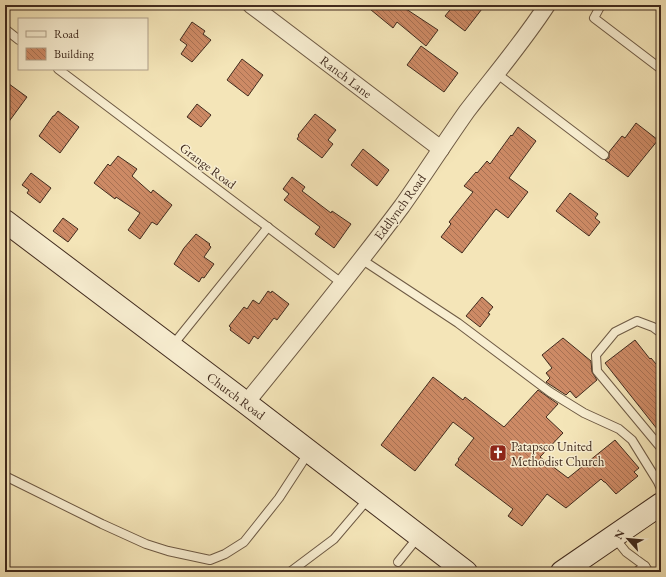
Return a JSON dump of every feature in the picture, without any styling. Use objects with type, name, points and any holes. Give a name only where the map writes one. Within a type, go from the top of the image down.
[{"type":"street","name":"Ranch Lane","points":[[251,5],[440,149]]},
{"type":"street","name":"Eddlynch Road","points":[[246,403],[309,327],[418,184],[440,149],[496,73],[529,32],[547,5]]},
{"type":"street","name":"Church Road","points":[[5,221],[420,535],[466,572]]},
{"type":"street","points":[[566,571],[661,504]]},
{"type":"lane","points":[[601,5],[594,18],[661,69]]},
{"type":"lane","points":[[5,29],[18,39]]},
{"type":"lane","name":"Grange Road","points":[[59,70],[342,284]]},
{"type":"lane","points":[[496,73],[604,155]]},
{"type":"lane","points":[[171,346],[268,227]]},
{"type":"lane","points":[[361,259],[458,323],[550,392],[584,413],[619,429],[632,440],[661,489]]},
{"type":"lane","points":[[661,333],[653,327],[637,321],[615,332],[596,355],[597,371],[661,448]]},
{"type":"lane","points":[[5,476],[146,544],[175,553],[210,560],[225,554],[244,542],[279,498],[309,451]]},
{"type":"lane","points":[[290,572],[334,539],[369,497]]},
{"type":"lane","points":[[398,562],[420,535]]},
{"type":"lane","points":[[614,536],[626,552],[647,569]]},
{"type":"lane","points":[[636,572],[647,569]]},
{"type":"building","points":[[365,5],[400,5],[438,30],[426,46],[397,22],[393,28]]},
{"type":"building","points":[[454,5],[485,5],[465,31],[445,16]]},
{"type":"building","points":[[192,22],[205,31],[203,34],[211,40],[192,62],[181,54],[187,45],[180,40]]},
{"type":"building","points":[[421,46],[458,73],[444,92],[407,65]]},
{"type":"building","points":[[242,59],[263,75],[248,96],[227,80]]},
{"type":"building","points":[[5,81],[27,97],[5,127]]},
{"type":"building","points":[[197,104],[211,115],[201,127],[187,117]]},
{"type":"building","points":[[58,111],[79,127],[60,153],[39,136]]},
{"type":"building","points":[[315,114],[336,130],[328,140],[333,144],[322,158],[297,139],[299,136],[298,135]]},
{"type":"building","points":[[636,123],[658,140],[628,177],[605,160],[609,158],[609,152],[622,136],[625,138]]},
{"type":"building","points":[[518,127],[536,141],[509,178],[528,192],[508,218],[496,209],[462,253],[441,237],[451,224],[449,222],[473,192],[464,186],[487,161],[490,164]]},
{"type":"building","points":[[363,149],[389,170],[377,186],[351,165]]},
{"type":"building","points":[[118,156],[137,169],[132,176],[151,193],[153,190],[172,205],[157,225],[152,222],[140,239],[128,230],[140,213],[116,197],[115,199],[94,183],[108,164],[110,166]]},
{"type":"building","points":[[31,173],[51,188],[40,203],[27,193],[29,190],[22,185]]},
{"type":"building","points":[[292,177],[305,187],[302,191],[331,213],[332,211],[351,224],[334,248],[315,234],[320,227],[284,200],[289,194],[283,189]]},
{"type":"building","points":[[570,193],[598,214],[595,218],[600,222],[589,236],[556,211]]},
{"type":"building","points":[[63,218],[78,229],[68,242],[53,231]]},
{"type":"building","points":[[196,234],[210,244],[209,245],[211,247],[204,257],[214,264],[204,278],[202,277],[199,282],[174,264],[184,248]]},
{"type":"building","points":[[268,291],[271,293],[272,291],[289,304],[277,320],[274,318],[258,339],[254,336],[249,344],[230,330],[231,328],[229,326],[244,307],[247,309],[253,300],[259,304]]},
{"type":"building","points":[[482,297],[493,307],[488,313],[490,314],[480,327],[466,316]]},
{"type":"building","points":[[563,338],[591,361],[592,372],[597,380],[576,398],[570,391],[566,395],[546,382],[550,378],[546,373],[552,368],[542,355]]},
{"type":"building","points":[[635,340],[661,370],[661,434],[605,363]]},
{"type":"building","name":"Patapsco United Methodist Church","points":[[433,377],[463,400],[465,397],[504,427],[538,390],[558,404],[546,417],[563,433],[540,457],[568,478],[615,440],[639,468],[634,472],[638,476],[616,494],[601,479],[566,508],[547,494],[522,526],[508,516],[513,509],[455,465],[474,438],[453,422],[415,471],[381,445]]},
{"type":"place","name":"Patapsco United Methodist Church","points":[[498,453]]}]
